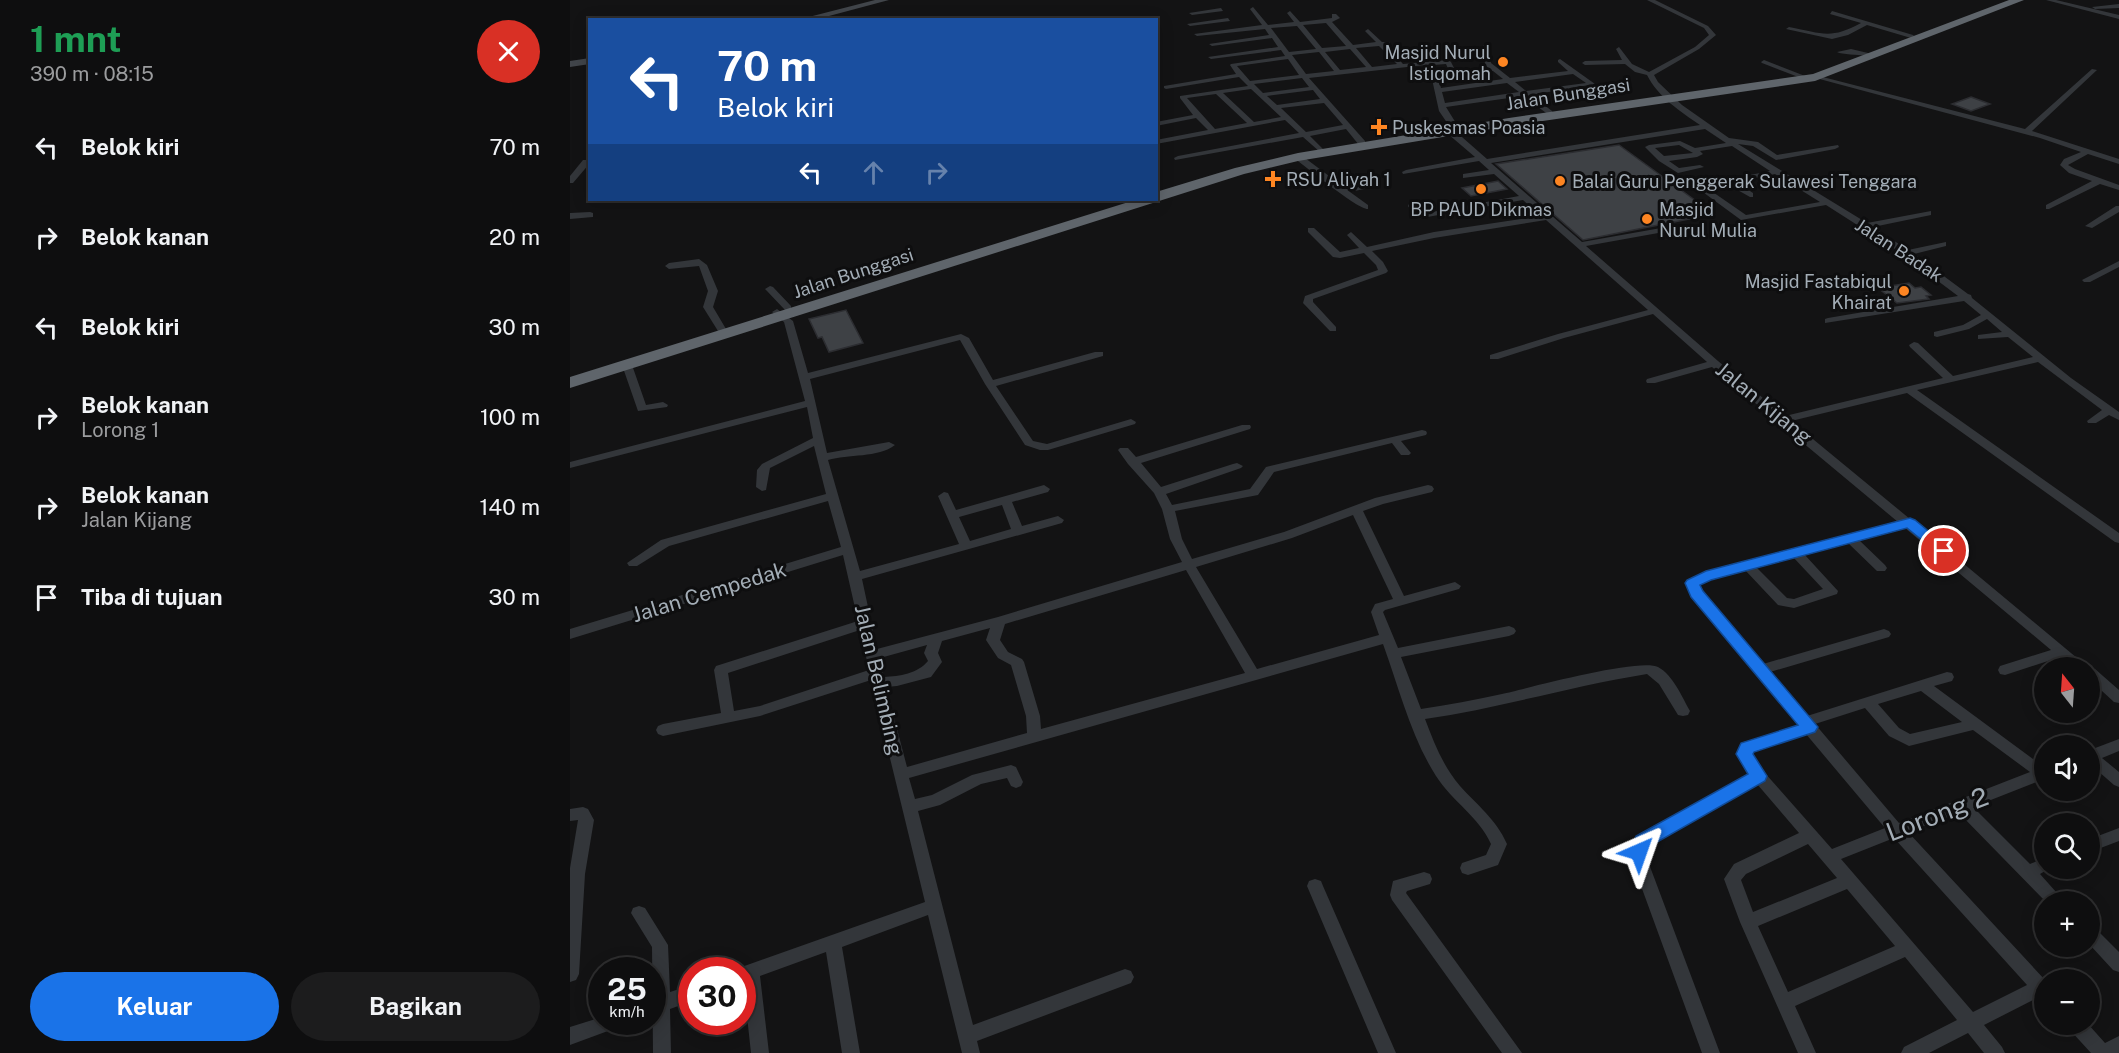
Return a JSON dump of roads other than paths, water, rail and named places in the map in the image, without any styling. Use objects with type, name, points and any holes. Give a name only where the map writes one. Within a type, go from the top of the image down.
[{"type":"highway","points":[[1818,74],[2007,0]]},
{"type":"highway","points":[[1667,97],[1818,74],[2019,0]]},
{"type":"highway","name":"Jalan Bunggasi","points":[[1453,130],[1549,113],[1667,97]]},
{"type":"highway","name":"Jalan Bunggasi","points":[[1158,191],[1298,158],[1386,141],[1667,97]]},
{"type":"highway","name":"Jalan Bunggasi","points":[[1158,196],[1199,181],[1320,150],[1386,141]]},
{"type":"highway","name":"Jalan Bunggasi","points":[[570,383],[783,312],[1126,203]]},
{"type":"highway","name":"Jalan Bunggasi","points":[[570,376],[783,312]]},
{"type":"street","points":[[809,18],[885,0]]},
{"type":"street","points":[[823,18],[895,0]]},
{"type":"street","points":[[1585,63],[1624,62],[1639,71],[1650,74],[1696,48],[1713,35],[1706,27],[1650,0]]},
{"type":"street","points":[[2049,0],[2119,18]]},
{"type":"street","points":[[2082,8],[2119,6]]},
{"type":"street","points":[[1192,13],[1220,9],[1236,30]]},
{"type":"street","points":[[1253,9],[1304,76],[1362,143]]},
{"type":"street","points":[[1290,13],[1338,72]]},
{"type":"street","points":[[1832,13],[1911,36]]},
{"type":"street","points":[[1197,34],[1337,19],[1335,15]]},
{"type":"street","points":[[1190,24],[1228,20]]},
{"type":"street","points":[[1327,20],[1370,69]]},
{"type":"street","points":[[1789,29],[1832,37],[1846,34],[1867,23]]},
{"type":"street","points":[[1383,32],[1370,32],[1385,43],[1390,53],[1401,65]]},
{"type":"street","points":[[1212,44],[1273,36]]},
{"type":"street","points":[[1211,57],[1286,53],[1385,43]]},
{"type":"street","points":[[1486,46],[1488,62],[1494,69],[1549,113]]},
{"type":"street","points":[[1619,49],[1624,62]]},
{"type":"street","points":[[1390,53],[1413,50]]},
{"type":"street","points":[[1840,52],[1851,51],[1866,54]]},
{"type":"street","points":[[1286,53],[1234,64],[1233,67],[1320,150]]},
{"type":"street","points":[[570,62],[588,59]]},
{"type":"street","points":[[1442,105],[1592,85],[1560,61]]},
{"type":"street","points":[[1171,99],[1304,76],[1401,65],[1448,62],[1452,72],[1458,73],[1494,69]]},
{"type":"street","points":[[1764,62],[1818,74],[2026,132],[2119,162]]},
{"type":"street","name":"Jalan Kijang","points":[[1427,63],[1434,69],[1442,105],[1453,130],[1483,160],[1714,363],[2069,657]]},
{"type":"street","points":[[2026,132],[2094,70]]},
{"type":"street","points":[[1438,90],[1574,72]]},
{"type":"street","name":"Jalan Badak","points":[[1650,74],[1667,97],[1730,142],[1906,253],[1968,297],[2039,359],[2119,417]]},
{"type":"street","points":[[1166,87],[1240,75]]},
{"type":"street","points":[[1261,95],[1314,88]]},
{"type":"street","points":[[1218,92],[1253,125]]},
{"type":"street","points":[[1182,97],[1214,132]]},
{"type":"street","points":[[1275,106],[1325,101]]},
{"type":"street","points":[[1158,124],[1198,116]]},
{"type":"street","points":[[1158,142],[1287,118]]},
{"type":"street","points":[[1406,172],[1707,126]]},
{"type":"street","points":[[1178,158],[1346,127]]},
{"type":"street","points":[[1694,150],[1730,142],[1749,141],[1776,158]]},
{"type":"street","points":[[1662,159],[1699,154],[1680,143],[1649,147],[1662,159],[1678,171],[1700,167]]},
{"type":"street","points":[[1759,160],[1835,147]]},
{"type":"street","points":[[2089,151],[2064,165],[2072,171],[2119,188]]},
{"type":"street","points":[[1298,158],[1365,207]]},
{"type":"street","points":[[570,164],[588,162]]},
{"type":"street","points":[[570,181],[588,162]]},
{"type":"street","points":[[1466,176],[1495,171]]},
{"type":"street","points":[[1776,172],[1700,187],[1742,217],[1756,217],[1826,203]]},
{"type":"street","points":[[1728,181],[1750,195]]},
{"type":"street","points":[[2049,207],[2099,181]]},
{"type":"street","points":[[1342,191],[1375,184]]},
{"type":"street","points":[[1419,217],[1526,197]]},
{"type":"street","points":[[1412,206],[1434,235]]},
{"type":"street","points":[[2089,226],[2119,208]]},
{"type":"street","points":[[1863,226],[1928,213]]},
{"type":"street","points":[[570,216],[590,215]]},
{"type":"street","points":[[1311,230],[1336,255],[1434,235],[1548,217]]},
{"type":"street","points":[[1580,244],[1675,226]]},
{"type":"street","points":[[1333,329],[1307,299],[1383,272],[1380,264],[1351,235]]},
{"type":"street","points":[[1906,253],[1943,244]]},
{"type":"street","points":[[669,266],[699,262],[703,265],[713,291],[708,307],[721,329]]},
{"type":"street","points":[[2086,280],[2119,264]]},
{"type":"street","points":[[770,289],[783,312]]},
{"type":"street","points":[[1828,321],[1968,297]]},
{"type":"street","points":[[1494,357],[1655,311]]},
{"type":"street","name":"Jalan Belimbing","points":[[783,312],[788,321],[804,377],[822,458],[848,549],[877,678],[911,806],[969,1045]]},
{"type":"street","points":[[1937,334],[1966,327],[1987,315]]},
{"type":"street","points":[[1981,337],[2010,334]]},
{"type":"street","points":[[804,377],[961,337],[966,340],[990,384],[1029,443],[1048,447],[1131,423]]},
{"type":"street","points":[[1914,345],[1950,379]]},
{"type":"street","points":[[990,384],[1099,354]]},
{"type":"street","points":[[1783,420],[2039,359]]},
{"type":"street","points":[[1651,381],[1714,363]]},
{"type":"street","points":[[627,365],[642,409],[663,405]]},
{"type":"street","points":[[1909,389],[2119,539]]},
{"type":"street","points":[[570,465],[810,403]]},
{"type":"street","points":[[2092,421],[2109,411]]},
{"type":"street","points":[[1132,462],[1246,427]]},
{"type":"street","points":[[1168,510],[1254,492],[1270,469],[1422,433]]},
{"type":"street","points":[[762,486],[763,470],[766,466],[818,440]]},
{"type":"street","points":[[1394,440],[1405,453]]},
{"type":"street","points":[[822,458],[842,452],[872,450],[889,445]]},
{"type":"street","points":[[1124,450],[1159,492],[1168,510],[1176,539],[1188,563],[1253,674]]},
{"type":"street","points":[[1159,492],[1237,466]]},
{"type":"street","points":[[952,515],[1044,489]]},
{"type":"street","points":[[873,655],[999,621],[1288,535],[1356,508],[1428,489]]},
{"type":"street","points":[[633,563],[665,543],[833,496]]},
{"type":"street","points":[[944,496],[966,545]]},
{"type":"street","points":[[1006,500],[1017,530]]},
{"type":"street","points":[[1356,508],[1400,600]]},
{"type":"street","points":[[855,577],[1058,520]]},
{"type":"street","points":[[1910,523],[1695,580],[1692,586],[1895,830],[2034,979]]},
{"type":"street","points":[[1851,539],[1881,568]]},
{"type":"street","name":"Jalan Cempedak","points":[[570,634],[848,549]]},
{"type":"street","points":[[1748,566],[1783,602],[1794,604],[1832,591],[1796,553]]},
{"type":"street","points":[[1455,586],[1400,600],[1380,607],[1377,612],[1438,768],[1455,791],[1496,834],[1499,844],[1492,860],[1468,868]]},
{"type":"street","points":[[999,621],[993,640],[1002,656],[1017,662],[1033,716],[1035,738]]},
{"type":"street","points":[[727,712],[721,670],[865,624]]},
{"type":"street","points":[[1394,654],[1509,631]]},
{"type":"street","points":[[1760,670],[1884,634]]},
{"type":"street","points":[[663,730],[760,711],[877,678],[897,681],[926,673],[935,662],[932,653],[936,638]]},
{"type":"street","points":[[902,774],[1387,638]]},
{"type":"street","points":[[2005,670],[2062,651]]},
{"type":"street","points":[[1416,716],[1510,699],[1605,676],[1647,669],[1652,670],[1661,678],[1683,711]]},
{"type":"street","points":[[1947,677],[1747,747],[1744,754],[1759,776],[1830,856],[1996,1053]]},
{"type":"street","points":[[2100,682],[2119,698]]},
{"type":"street","points":[[1923,685],[2034,767]]},
{"type":"street","points":[[1868,703],[1894,732],[1909,740],[1975,724]]},
{"type":"street","points":[[2100,752],[2119,744]]},
{"type":"street","points":[[2100,765],[2119,781]]},
{"type":"street","points":[[911,806],[935,801],[977,779],[1011,771],[1016,782]]},
{"type":"street","points":[[1711,1053],[1641,864],[1640,846],[1642,841],[1759,776]]},
{"type":"street","name":"Lorong 2","points":[[1830,856],[2034,777]]},
{"type":"street","points":[[1961,806],[2046,891]]},
{"type":"street","points":[[570,814],[583,813],[586,820],[578,874],[570,974]]},
{"type":"street","points":[[2100,842],[2119,834]]},
{"type":"street","points":[[1807,1053],[1748,922],[1732,879],[1736,873],[1811,835]]},
{"type":"street","points":[[2028,872],[2034,869]]},
{"type":"street","points":[[1424,879],[1402,884],[1398,888],[1398,895],[1513,1053]]},
{"type":"street","points":[[1748,922],[1850,880]]},
{"type":"street","points":[[1315,886],[1387,1053]]},
{"type":"street","points":[[756,970],[934,906]]},
{"type":"street","points":[[639,913],[660,945],[661,957]]},
{"type":"street","points":[[833,942],[851,1053]]},
{"type":"street","points":[[2100,944],[2119,964]]},
{"type":"street","points":[[1783,1003],[1908,948]]},
{"type":"street","points":[[969,1045],[1125,977]]},
{"type":"street","points":[[1910,1053],[2034,993]]},
{"type":"street","points":[[756,1028],[760,1053]]},
{"type":"street","points":[[570,1036],[588,1030]]},
{"type":"street","points":[[660,1035],[662,1053]]},
{"type":"street","points":[[2086,1035],[2103,1053],[2119,1045]]},
{"type":"place","name":"Masjid Nurul Istiqomah","points":[[1503,62]]},
{"type":"place","name":"Puskesmas Poasia","points":[[1379,127]]},
{"type":"place","name":"RSU Aliyah 1","points":[[1273,179]]},
{"type":"place","name":"Balai Guru Penggerak Sulawesi Tenggara","points":[[1560,181]]},
{"type":"place","name":"BP PAUD Dikmas","points":[[1481,189]]},
{"type":"place","name":"Masjid Nurul Mulia","points":[[1647,219]]},
{"type":"place","name":"Masjid Fastabiqul Khairat","points":[[1904,291]]}]
